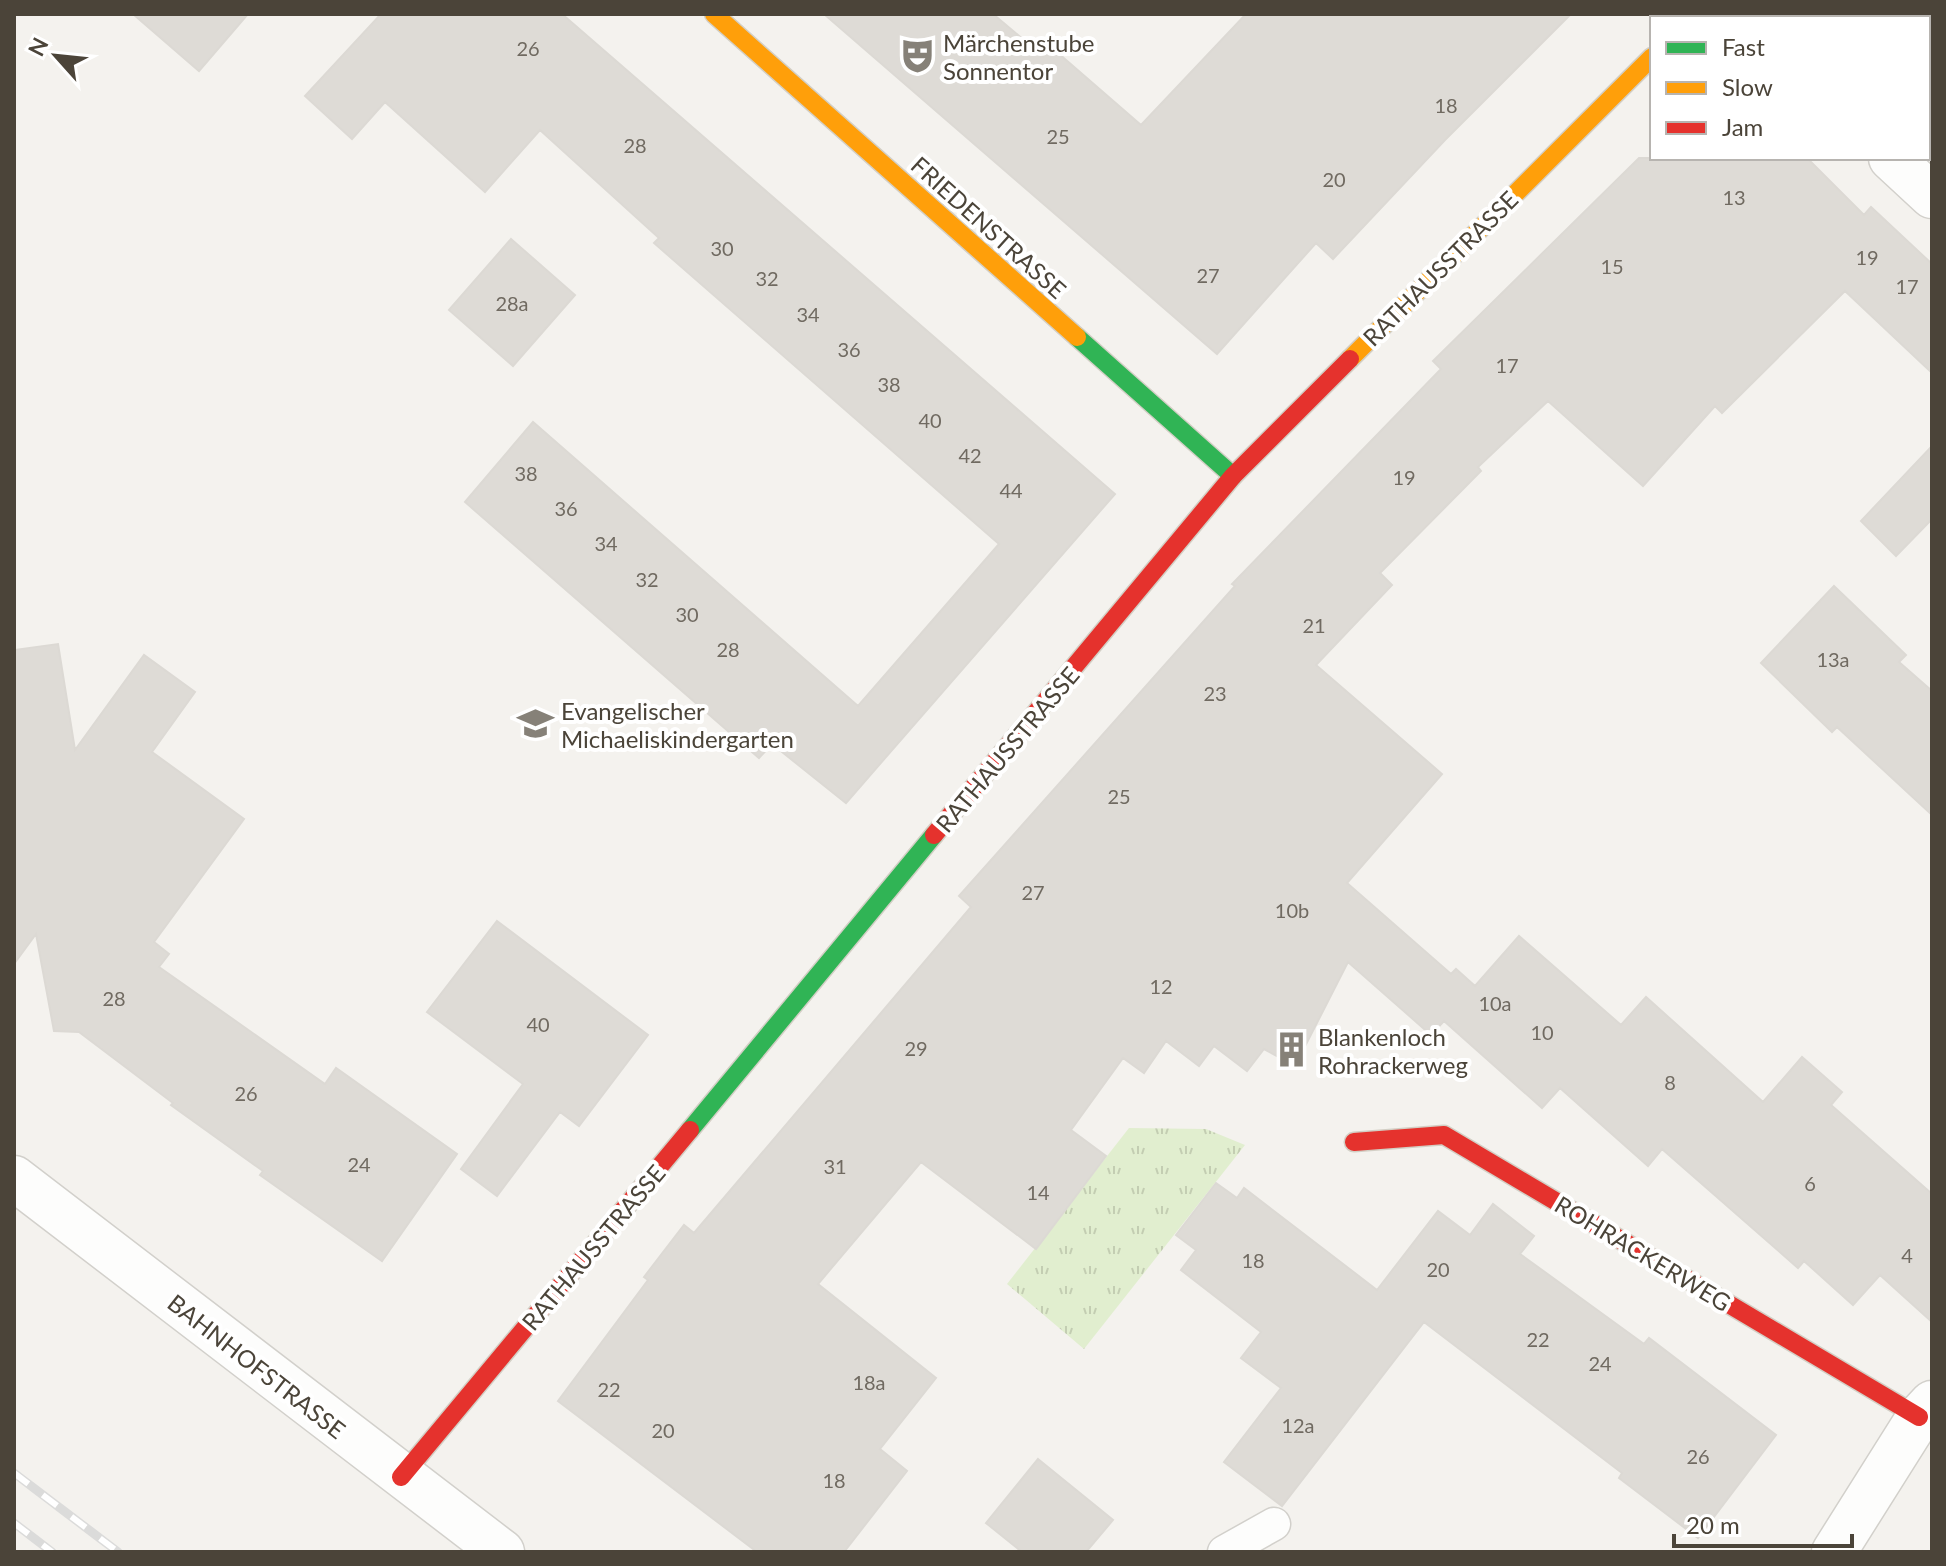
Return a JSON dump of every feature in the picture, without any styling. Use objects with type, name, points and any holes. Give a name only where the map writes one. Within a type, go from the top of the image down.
[{"type":"street","name":"FRIEDENSTRASSE","points":[[714,14],[1233,476]]},
{"type":"street","name":"RATHAUSSTRASSE","points":[[401,1477],[1233,476],[1650,59]]},
{"type":"street","points":[[1893,160],[1932,196]]},
{"type":"street","name":"ROHRACKERWEG","points":[[1354,1142],[1444,1135],[1926,1410],[1834,1552]]},
{"type":"street","name":"BAHNHOFSTRASSE","points":[[14,1178],[502,1552]]},
{"type":"lane","points":[[1224,1552],[1274,1524]]},
{"type":"green space","points":[[1129,1128],[1206,1129],[1245,1145],[1084,1349],[1007,1284]]},
{"type":"building","points":[[133,14],[248,14],[199,71]]},
{"type":"building","points":[[381,14],[562,14],[1115,494],[846,803],[772,744],[759,758],[465,502],[533,422],[858,706],[999,544],[654,243],[659,238],[540,130],[485,192],[385,102],[352,139],[305,96]]},
{"type":"building","points":[[824,14],[993,14],[1043,56],[1051,47],[1141,125],[1246,14],[1571,14],[1445,140],[1333,259],[1316,243],[1217,354]]},
{"type":"building","points":[[1639,158],[1809,160],[1864,215],[1871,207],[1932,264],[1932,373],[1845,291],[1722,413],[1715,406],[1643,486],[1548,401],[1478,467],[1481,471],[1380,573],[1392,585],[1316,665],[1442,774],[1347,883],[1451,974],[1456,969],[1475,986],[1519,936],[1621,1025],[1646,997],[1763,1102],[1802,1057],[1842,1092],[1831,1105],[1932,1194],[1932,1322],[1880,1275],[1853,1305],[1804,1261],[1798,1268],[1662,1149],[1648,1166],[1560,1088],[1542,1108],[1444,1021],[1431,1035],[1348,962],[1295,1066],[1264,1049],[1247,1071],[1214,1046],[1199,1066],[1166,1041],[1144,1073],[1123,1058],[1071,1130],[1106,1156],[1036,1249],[921,1162],[818,1284],[936,1378],[880,1449],[907,1471],[844,1552],[757,1552],[558,1401],[648,1280],[644,1277],[684,1225],[694,1233],[971,907],[959,896],[1235,586],[1232,584],[1441,369],[1433,361]]},
{"type":"building","points":[[511,239],[575,295],[513,366],[449,310]]},
{"type":"building","points":[[1932,446],[1932,519],[1896,556],[1861,521]]},
{"type":"building","points":[[1834,586],[1906,655],[1899,662],[1932,691],[1932,815],[1837,727],[1832,732],[1761,663]]},
{"type":"building","points":[[58,644],[75,750],[144,655],[195,692],[152,752],[244,819],[154,942],[169,954],[159,967],[325,1084],[336,1068],[457,1154],[382,1261],[260,1175],[263,1171],[171,1105],[173,1103],[79,1032],[54,1031],[36,934],[14,964],[14,650]]},
{"type":"building","points":[[497,921],[648,1035],[579,1126],[560,1112],[497,1196],[461,1169],[523,1084],[427,1012]]},
{"type":"building","points":[[1216,1183],[1237,1198],[1244,1188],[1377,1290],[1438,1211],[1470,1235],[1493,1204],[1534,1236],[1520,1254],[1644,1344],[1649,1338],[1776,1435],[1698,1538],[1619,1478],[1622,1473],[1424,1322],[1282,1506],[1224,1462],[1281,1388],[1241,1358],[1261,1332],[1181,1270],[1196,1250],[1176,1235]]},
{"type":"building","points":[[1038,1459],[1113,1520],[1086,1552],[1022,1552],[986,1523]]},
{"type":"railway","points":[[14,1473],[118,1552]]},
{"type":"railway","points":[[14,1523],[52,1552]]},
{"type":"traffic: fast","points":[[1077,337],[1233,476]]},
{"type":"traffic: fast","points":[[690,1130],[934,835]]},
{"type":"traffic: slow","points":[[714,14],[1077,337]]},
{"type":"traffic: slow","points":[[1350,359],[1650,59]]},
{"type":"traffic: jam","points":[[934,835],[1233,476],[1350,359]]},
{"type":"traffic: jam","points":[[401,1477],[690,1130]]},
{"type":"traffic: jam","points":[[1354,1142],[1444,1135],[1919,1417]]},
{"type":"place","name":"Märchenstube Sonnentor","points":[[917,56]]},
{"type":"place","name":"Evangelischer Michaeliskindergarten","points":[[535,724]]},
{"type":"place","name":"Blankenloch Rohrackerweg","points":[[1292,1050]]}]
